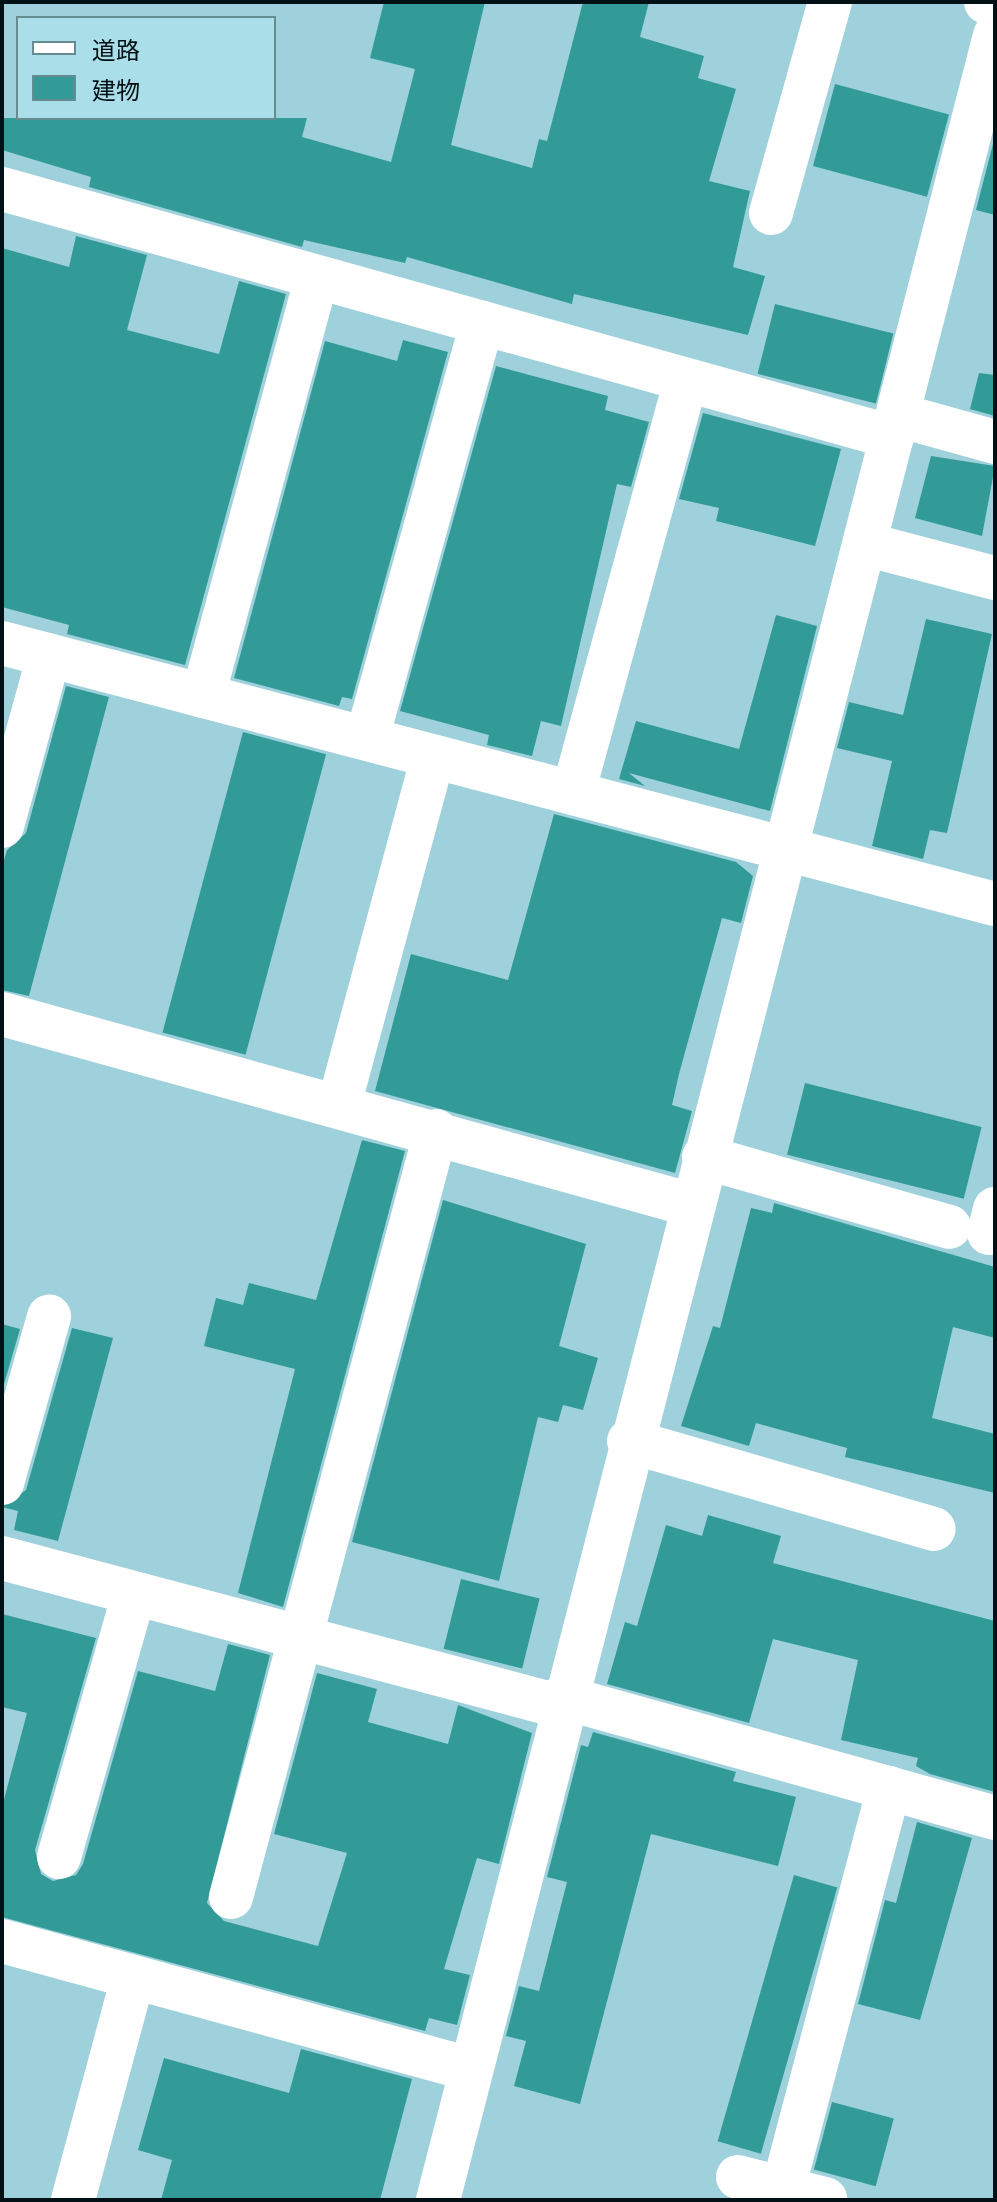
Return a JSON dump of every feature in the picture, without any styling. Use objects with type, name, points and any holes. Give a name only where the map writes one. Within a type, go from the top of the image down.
[{"type":"street","points":[[771,213],[830,2]]},
{"type":"street","points":[[986,2],[995,5]]},
{"type":"street","points":[[438,2200],[560,1702],[786,848],[995,36]]},
{"type":"street","points":[[2,189],[686,380],[895,426],[995,442]]},
{"type":"street","points":[[203,696],[317,277]]},
{"type":"street","points":[[367,738],[482,323]]},
{"type":"street","points":[[573,793],[686,380]]},
{"type":"street","points":[[865,544],[995,578]]},
{"type":"street","points":[[2,643],[995,904]]},
{"type":"street","points":[[2,826],[49,655]]},
{"type":"street","points":[[339,1105],[433,756]]},
{"type":"street","points":[[2,1014],[436,1131],[692,1205]]},
{"type":"street","points":[[231,1897],[436,1131]]},
{"type":"street","points":[[704,1157],[978,1223]]},
{"type":"street","points":[[2,1483],[49,1317]]},
{"type":"street","points":[[629,1441],[934,1529]]},
{"type":"street","points":[[2,1558],[299,1639],[560,1702],[995,1818]]},
{"type":"street","points":[[59,1857],[134,1594]]},
{"type":"street","points":[[783,2189],[889,1788]]},
{"type":"street","points":[[2,1941],[470,2069]]},
{"type":"street","points":[[73,2200],[133,1977]]},
{"type":"street","points":[[738,2177],[825,2199]]},
{"type":"building","points":[[384,2],[485,2],[451,145],[532,168],[539,139],[547,141],[583,2],[649,2],[640,37],[704,56],[698,78],[736,89],[709,181],[750,191],[733,267],[765,276],[748,335],[574,294],[572,304],[407,257],[405,263],[304,240],[302,247],[89,187],[91,177],[2,150],[2,118],[307,118],[302,137],[391,162],[415,69],[370,58]]},
{"type":"building","points":[[835,84],[949,115],[927,197],[813,166]]},
{"type":"building","points":[[995,136],[995,215],[976,210]]},
{"type":"building","points":[[76,236],[147,255],[127,330],[219,354],[239,281],[286,294],[185,665],[67,634],[69,625],[2,607],[2,248],[69,267]]},
{"type":"building","points":[[775,304],[893,334],[876,403],[758,374]]},
{"type":"building","points":[[403,340],[448,352],[352,699],[342,697],[339,706],[234,678],[325,341],[397,361]]},
{"type":"building","points":[[496,366],[608,396],[605,410],[649,422],[631,487],[617,484],[561,726],[541,721],[532,756],[487,745],[489,735],[400,711]]},
{"type":"building","points":[[979,373],[995,375],[995,416],[970,409]]},
{"type":"building","points":[[703,413],[841,449],[815,546],[716,521],[719,508],[679,499]]},
{"type":"building","points":[[931,456],[995,466],[982,536],[915,518]]},
{"type":"building","points":[[776,615],[817,626],[770,811],[629,773],[645,786],[619,779],[636,721],[739,749]]},
{"type":"building","points":[[926,619],[992,634],[947,833],[930,830],[923,859],[872,846],[892,761],[837,748],[849,702],[903,715]]},
{"type":"building","points":[[66,686],[109,697],[29,996],[2,990],[2,867],[7,850],[26,833]]},
{"type":"building","points":[[243,732],[326,754],[246,1055],[163,1032]]},
{"type":"building","points":[[554,814],[736,862],[753,876],[741,923],[722,918],[679,1074],[672,1105],[692,1111],[675,1173],[375,1091],[411,954],[508,980]]},
{"type":"building","points":[[805,1083],[982,1127],[964,1199],[787,1155]]},
{"type":"building","points":[[362,1140],[405,1151],[283,1607],[238,1593],[295,1369],[204,1346],[216,1298],[243,1305],[249,1283],[316,1300]]},
{"type":"building","points":[[443,1200],[586,1244],[559,1346],[598,1358],[583,1410],[563,1405],[558,1422],[538,1417],[499,1581],[352,1542]]},
{"type":"building","points":[[774,1203],[995,1267],[995,1338],[953,1327],[932,1418],[995,1434],[995,1493],[845,1457],[847,1448],[756,1423],[749,1446],[681,1426],[713,1326],[720,1328],[751,1208],[772,1213]]},
{"type":"building","points":[[2,1324],[20,1329],[2,1391]]},
{"type":"building","points":[[72,1328],[113,1338],[58,1541],[14,1530],[18,1511],[2,1507],[26,1490]]},
{"type":"building","points":[[708,1515],[781,1536],[773,1563],[995,1621],[995,1792],[930,1774],[916,1766],[918,1758],[841,1740],[858,1660],[773,1639],[749,1723],[607,1684],[625,1622],[637,1626],[666,1525],[702,1536]]},
{"type":"building","points":[[461,1579],[540,1599],[522,1668],[444,1649]]},
{"type":"building","points":[[2,1614],[96,1638],[35,1850],[41,1874],[53,1881],[76,1875],[83,1864],[138,1671],[215,1691],[228,1644],[270,1655],[207,1903],[224,1921],[318,1946],[347,1853],[274,1834],[317,1673],[377,1689],[368,1722],[448,1744],[458,1705],[532,1733],[499,1864],[477,1858],[444,1969],[470,1975],[457,2025],[429,2018],[425,2031],[2,1917],[2,1807],[27,1713],[2,1707]]},
{"type":"building","points":[[593,1732],[736,1772],[733,1781],[796,1797],[778,1866],[651,1834],[580,2104],[514,2086],[526,2041],[506,2036],[519,1986],[539,1991],[567,1882],[547,1877],[581,1745],[588,1747]]},
{"type":"building","points":[[917,1822],[972,1838],[920,2020],[858,2004],[885,1900],[896,1903]]},
{"type":"building","points":[[794,1875],[837,1887],[761,2154],[718,2141]]},
{"type":"building","points":[[301,2049],[412,2079],[380,2200],[161,2200],[172,2160],[138,2150],[164,2058],[289,2093]]},
{"type":"building","points":[[832,2102],[894,2119],[876,2186],[814,2170]]}]
